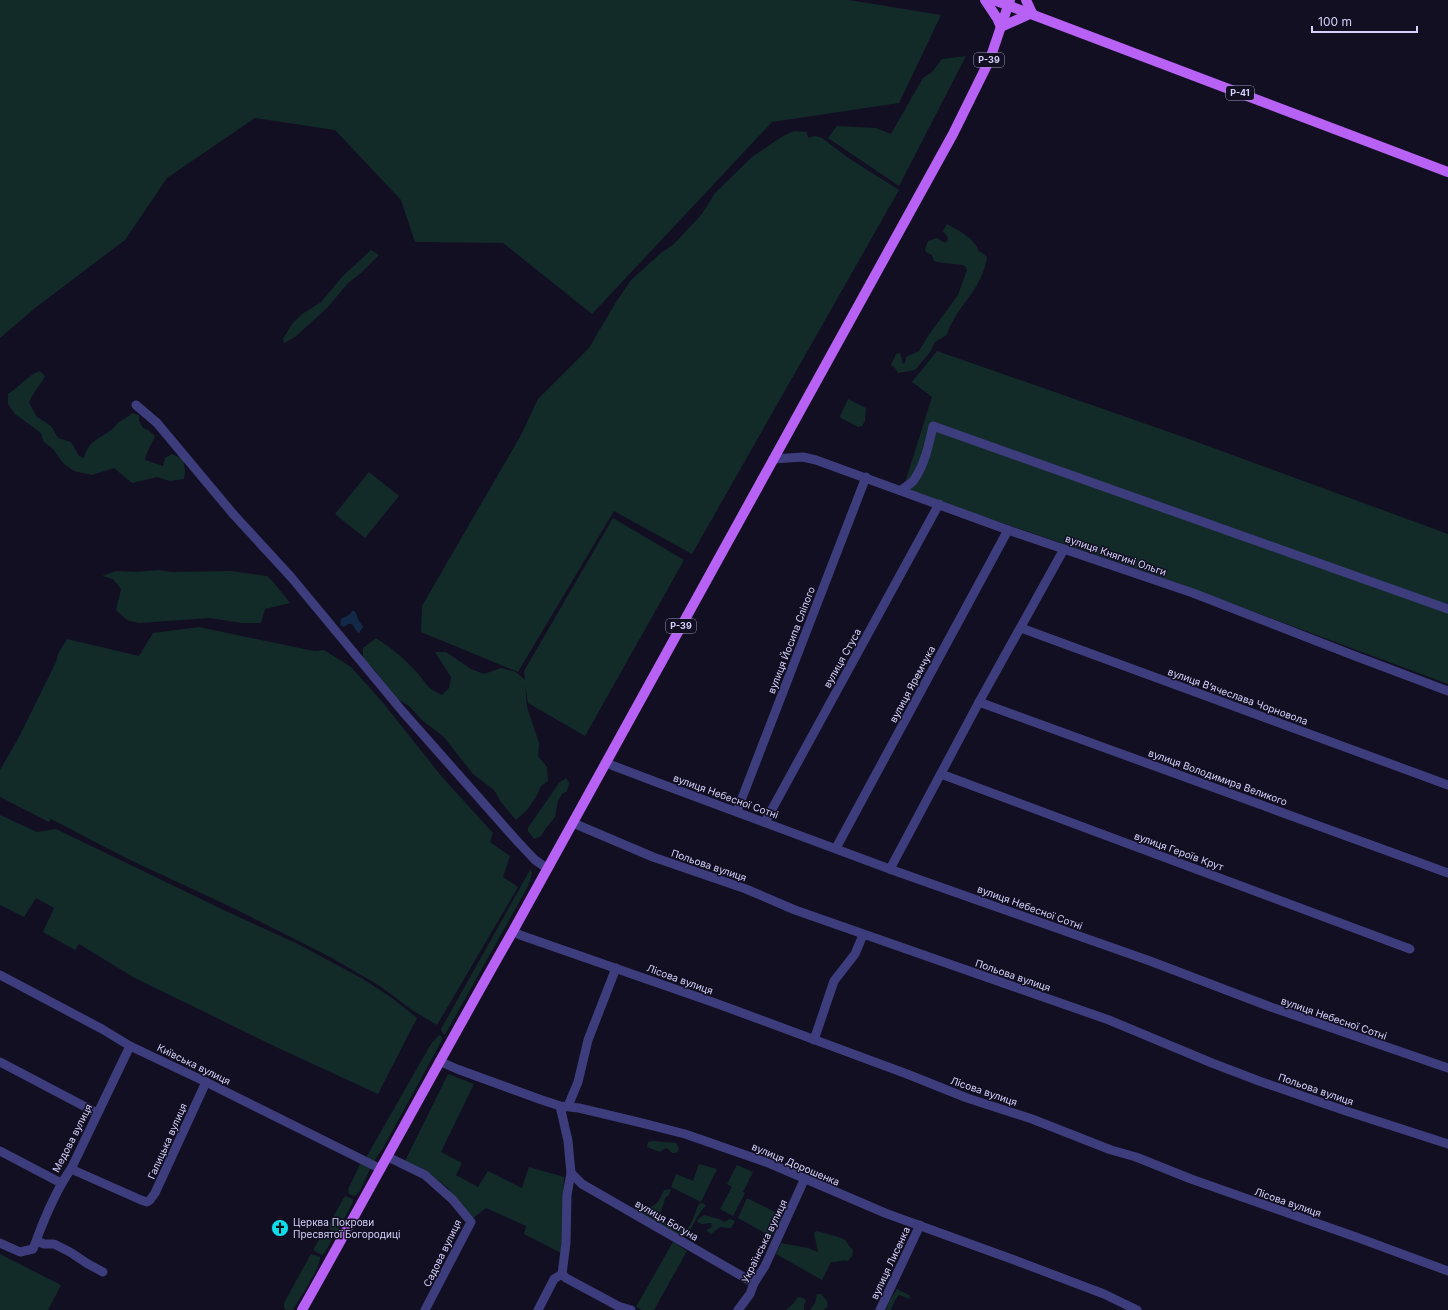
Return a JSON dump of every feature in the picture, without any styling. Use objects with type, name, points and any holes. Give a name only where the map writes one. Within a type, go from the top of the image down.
[{"type":"main road","points":[[985,0],[997,18],[1001,28],[1032,14],[1026,0]]},
{"type":"main road","name":"Р-41","points":[[994,0],[1009,2],[1032,14],[1448,172]]},
{"type":"main road","name":"Р-39","points":[[302,1310],[381,1169],[439,1061],[548,869],[953,134],[990,59],[1009,2]]},
{"type":"street","points":[[136,405],[157,423],[234,515],[291,577],[404,712],[518,842],[535,860],[548,869]]},
{"type":"street","points":[[902,490],[913,481],[921,467],[929,447],[933,426],[1448,609]]},
{"type":"street","name":"вулиця Княгині Ольги","points":[[773,459],[803,457],[866,477],[1008,530],[1193,593],[1448,691]]},
{"type":"street","name":"вулиця Йосипа Сліпого","points":[[737,811],[866,477]]},
{"type":"street","name":"вулиця Стуса","points":[[766,822],[939,504]]},
{"type":"street","name":"вулиця Яремчука","points":[[836,848],[1008,530]]},
{"type":"street","points":[[890,869],[1064,549]]},
{"type":"street","name":"вулиця Вʼячеслава Чорновола","points":[[1021,628],[1448,785]]},
{"type":"street","name":"вулиця Володимира Великого","points":[[980,702],[1448,873]]},
{"type":"street","name":"вулиця Небесної Сотні","points":[[606,763],[890,869],[1150,961],[1268,1006],[1448,1068]]},
{"type":"street","name":"вулиця Героїв Крут","points":[[941,774],[1410,950]]},
{"type":"street","name":"Польова вулиця","points":[[573,823],[653,857],[746,889],[795,910],[862,935],[885,941],[1109,1020],[1259,1081],[1448,1144]]},
{"type":"street","name":"Лісова вулиця","points":[[513,931],[520,935],[616,968],[907,1074],[961,1096],[1032,1119],[1111,1150],[1136,1157],[1191,1179],[1448,1271]]},
{"type":"street","points":[[814,1040],[834,981],[855,954],[862,935]]},
{"type":"street","points":[[562,1274],[566,1243],[567,1195],[571,1173],[564,1106],[578,1082],[588,1040],[616,968]]},
{"type":"street","name":"Київська вулиця","points":[[0,975],[102,1029],[130,1046],[381,1169]]},
{"type":"street","name":"Медова вулиця","points":[[37,1241],[40,1230],[61,1183],[71,1169],[130,1046]]},
{"type":"street","name":"вулиця Дорошенка","points":[[439,1061],[539,1099],[685,1134],[771,1164],[841,1195],[1104,1294],[1137,1310]]},
{"type":"street","points":[[0,1062],[97,1113]]},
{"type":"street","name":"Галицька вулиця","points":[[71,1169],[79,1171],[111,1187],[147,1202],[155,1193],[206,1082]]},
{"type":"street","points":[[0,1151],[61,1183]]},
{"type":"street","name":"Садова вулиця","points":[[387,1158],[425,1175],[453,1200],[471,1222],[425,1310]]},
{"type":"street","name":"вулиця Богуна","points":[[571,1173],[582,1184],[754,1283]]},
{"type":"street","name":"Українська вулиця","points":[[738,1310],[750,1294],[754,1283],[765,1266],[805,1178]]},
{"type":"street","name":"вулиця Лисенка","points":[[880,1310],[920,1225]]},
{"type":"street","points":[[0,1243],[20,1252],[33,1249],[37,1241],[44,1244],[54,1244],[103,1272]]},
{"type":"street","points":[[562,1274],[566,1278],[618,1308],[631,1310]]},
{"type":"street","points":[[538,1310],[554,1279],[562,1274]]},
{"type":"green space","points":[[0,0],[849,0],[941,15],[899,103],[772,122],[592,314],[503,243],[415,242],[401,200],[335,130],[255,118],[167,178],[125,240],[35,308],[0,338]]},
{"type":"green space","points":[[966,56],[899,186],[828,138],[837,126],[876,128],[891,134],[923,78],[932,72],[942,59]]},
{"type":"green space","points":[[794,131],[807,132],[808,138],[815,136],[822,138],[850,159],[899,190],[692,554],[614,511],[518,672],[421,632],[422,606],[521,435],[538,399],[589,348],[616,302],[631,280],[661,253],[674,244],[702,214],[715,193],[752,157],[783,136]]},
{"type":"green space","points":[[947,224],[970,239],[977,247],[979,252],[987,257],[984,269],[975,288],[954,318],[947,335],[935,342],[930,352],[915,370],[898,373],[891,365],[896,354],[900,353],[903,364],[905,363],[906,357],[919,351],[958,295],[967,270],[963,265],[934,261],[932,255],[926,252],[925,249],[928,241],[937,238],[945,243],[948,240],[943,231]]},
{"type":"green space","points":[[371,250],[379,255],[362,272],[348,283],[327,308],[295,337],[284,343],[283,339],[292,324],[302,314],[321,302],[343,276]]},
{"type":"green space","points":[[937,351],[1189,439],[1448,534],[1448,684],[1152,574],[909,491],[904,486],[932,397],[912,382]]},
{"type":"green space","points":[[40,371],[45,376],[29,403],[37,417],[51,426],[58,438],[71,442],[79,456],[84,458],[88,448],[94,442],[132,413],[139,415],[139,421],[143,428],[155,436],[145,460],[163,466],[165,458],[172,454],[183,459],[185,470],[184,479],[170,481],[157,477],[132,483],[114,468],[92,475],[74,471],[63,463],[53,449],[43,441],[41,433],[15,414],[8,404],[8,394],[31,375]]},
{"type":"green space","points":[[848,399],[866,408],[865,421],[862,426],[858,427],[841,418],[840,416]]},
{"type":"green space","points":[[369,472],[399,496],[365,538],[335,514]]},
{"type":"green space","points":[[613,518],[684,560],[585,736],[528,703],[525,684],[527,707],[539,743],[538,756],[547,767],[548,781],[541,786],[536,797],[527,810],[516,820],[501,802],[494,790],[473,774],[443,736],[423,721],[409,706],[397,699],[373,668],[363,659],[363,648],[376,638],[404,660],[431,689],[442,695],[449,688],[451,677],[435,652],[446,652],[471,669],[484,674],[501,668],[516,672],[525,680],[524,671]]},
{"type":"green space","points":[[160,570],[171,572],[231,571],[267,576],[290,603],[265,609],[261,623],[241,623],[210,618],[139,623],[127,620],[116,610],[121,589],[113,579],[102,576],[116,571],[136,572]]},
{"type":"green space","points":[[199,627],[314,651],[324,650],[351,667],[384,704],[442,777],[493,833],[490,842],[510,856],[503,877],[518,887],[437,1025],[412,1010],[380,986],[332,958],[233,908],[126,858],[51,819],[49,822],[0,797],[0,770],[19,737],[56,662],[58,654],[67,639],[139,656],[153,633]]},
{"type":"green space","points":[[566,778],[569,783],[567,791],[562,794],[558,801],[555,817],[541,836],[534,839],[528,831],[528,828],[559,783]]},
{"type":"green space","points":[[0,815],[37,832],[56,829],[298,944],[363,979],[392,998],[417,1018],[378,1094],[274,1046],[133,977],[79,944],[75,950],[43,932],[54,908],[36,898],[24,917],[0,905]]},
{"type":"green space","points":[[530,870],[532,872],[531,878],[527,888],[445,1035],[443,1034],[441,1029]]},
{"type":"green space","points":[[439,1035],[442,1037],[442,1040],[383,1148],[374,1161],[368,1159],[367,1156],[431,1044]]},
{"type":"green space","points":[[448,1074],[474,1084],[441,1152],[462,1163],[456,1175],[478,1187],[488,1171],[522,1188],[529,1167],[564,1177],[561,1253],[524,1234],[526,1226],[486,1208],[472,1219],[447,1191],[449,1189],[430,1174],[405,1161]]},
{"type":"green space","points":[[648,1142],[676,1143],[679,1148],[678,1151],[676,1153],[672,1153],[667,1148],[660,1152],[647,1147]]},
{"type":"green space","points":[[360,1164],[370,1167],[370,1169],[360,1191],[355,1196],[349,1194],[348,1190]]},
{"type":"green space","points":[[699,1164],[717,1169],[701,1202],[671,1187],[676,1174],[693,1181]]},
{"type":"green space","points":[[737,1165],[753,1172],[743,1192],[745,1193],[733,1216],[720,1209],[732,1187],[727,1184]]},
{"type":"green space","points":[[671,1189],[669,1195],[665,1198],[660,1217],[665,1222],[672,1225],[676,1226],[679,1223],[682,1226],[682,1231],[686,1230],[691,1224],[699,1204],[703,1203],[706,1206],[698,1215],[688,1235],[685,1237],[671,1232],[635,1211],[636,1208],[651,1207],[657,1203],[664,1190]]},
{"type":"green space","points":[[345,1196],[353,1199],[353,1202],[337,1233],[334,1233],[330,1229],[329,1224]]},
{"type":"green space","points":[[747,1198],[783,1216],[772,1237],[738,1218]]},
{"type":"green space","points":[[704,1215],[724,1222],[730,1219],[735,1221],[731,1228],[720,1227],[711,1234],[707,1230],[712,1227],[711,1223],[702,1224],[697,1222],[698,1219]]},
{"type":"green space","points":[[816,1231],[844,1239],[853,1250],[852,1256],[848,1261],[843,1260],[831,1262],[822,1280],[776,1254],[781,1243],[808,1248],[818,1252],[814,1233]]},
{"type":"green space","points":[[323,1233],[328,1234],[333,1238],[322,1255],[313,1250]]},
{"type":"green space","points":[[673,1242],[687,1251],[654,1310],[642,1310],[636,1307]]},
{"type":"green space","points":[[0,1254],[61,1285],[48,1310],[0,1310]]},
{"type":"green space","points":[[311,1254],[320,1257],[317,1268],[293,1310],[286,1310],[284,1308],[284,1303]]},
{"type":"green space","points":[[897,1289],[909,1295],[910,1299],[899,1295],[891,1310],[886,1310],[890,1300]]},
{"type":"green space","points":[[817,1294],[821,1294],[827,1301],[828,1306],[824,1310],[810,1310],[815,1303]]},
{"type":"green space","points":[[800,1297],[806,1301],[804,1310],[786,1310],[797,1298]]},
{"type":"water","points":[[353,610],[363,627],[359,633],[352,624],[348,624],[344,627],[340,625],[341,619],[349,615]]},
{"type":"place","name":"Церква Покрови Пресвятої Богородиці","points":[[280,1228]]}]
